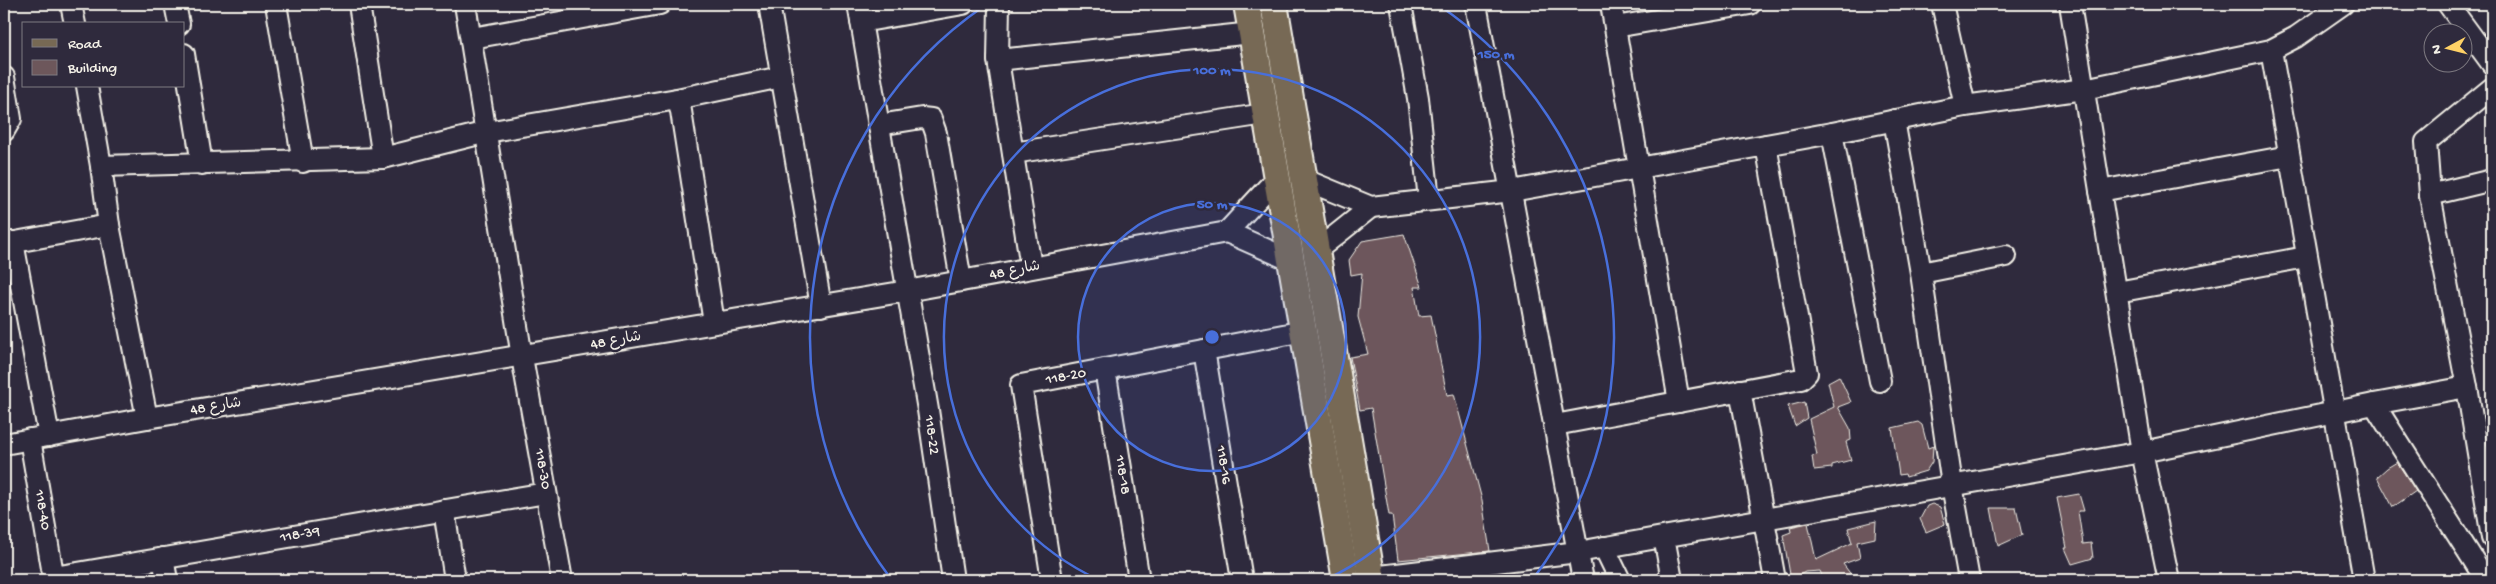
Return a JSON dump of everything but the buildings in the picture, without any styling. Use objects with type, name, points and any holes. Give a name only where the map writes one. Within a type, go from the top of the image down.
[{"type":"main road","points":[[1247,4],[1346,580]]},
{"type":"main road","points":[[1274,4],[1372,579]]},
{"type":"street","points":[[71,4],[75,22]]},
{"type":"street","points":[[175,4],[179,22]]},
{"type":"street","points":[[276,4],[304,162]]},
{"type":"street","points":[[359,4],[383,158]]},
{"type":"street","name":"118-30","points":[[465,4],[522,357],[562,580]]},
{"type":"street","points":[[472,38],[660,4]]},
{"type":"street","points":[[769,4],[821,306]]},
{"type":"street","points":[[860,13],[963,4]]},
{"type":"street","points":[[999,4],[998,60],[1031,268]]},
{"type":"street","points":[[1402,4],[1418,98],[1429,200]]},
{"type":"street","points":[[1476,4],[1583,580]]},
{"type":"street","points":[[1611,4],[1679,402]]},
{"type":"street","points":[[1615,27],[1750,4]]},
{"type":"street","points":[[1942,4],[1965,106]]},
{"type":"street","points":[[2070,4],[2142,452],[2169,580]]},
{"type":"street","points":[[1303,179],[1371,207],[1512,191],[1832,133],[1965,106],[2084,88],[2270,50],[2296,37],[2343,4]]},
{"type":"street","points":[[2448,4],[2492,64]]},
{"type":"street","name":"118-22","points":[[860,13],[928,410],[953,580]]},
{"type":"street","points":[[998,60],[1252,33]]},
{"type":"street","points":[[2270,50],[2364,580]]},
{"type":"street","points":[[185,60],[202,164]]},
{"type":"street","points":[[4,77],[11,119],[4,131]]},
{"type":"street","points":[[101,166],[304,162],[383,158],[487,132],[677,99],[781,77]]},
{"type":"street","points":[[86,88],[101,166],[109,225],[147,418]]},
{"type":"street","points":[[2492,88],[2426,142],[2430,195],[2467,387],[2492,538]]},
{"type":"street","points":[[677,99],[681,111],[714,323]]},
{"type":"street","points":[[1014,153],[1265,114]]},
{"type":"street","points":[[879,125],[922,118],[931,119],[936,134],[962,281]]},
{"type":"street","points":[[1894,120],[1921,273],[1952,485],[1969,580]]},
{"type":"street","points":[[1832,133],[1880,381]]},
{"type":"street","points":[[1555,425],[1801,379],[1807,373],[1766,145]]},
{"type":"street","points":[[2100,191],[2288,156]]},
{"type":"street","points":[[1276,179],[1227,232],[1290,260]]},
{"type":"street","points":[[2430,195],[2492,180]]},
{"type":"street","points":[[1316,251],[1371,207]]},
{"type":"street","points":[[8,243],[109,225]]},
{"type":"street","name":"شارع 48","points":[[4,444],[147,418],[821,306],[1227,232]]},
{"type":"street","name":"118-40","points":[[8,243],[39,438],[54,579]]},
{"type":"street","points":[[1921,273],[2006,256]]},
{"type":"street","points":[[2117,292],[2306,257]]},
{"type":"street","name":"118-20","points":[[1052,580],[1021,385],[1304,330]]},
{"type":"street","name":"118-16","points":[[1204,350],[1242,580]]},
{"type":"street","name":"118-18","points":[[1105,370],[1139,580]]},
{"type":"street","points":[[1372,579],[1501,572],[1578,552],[2142,452],[2374,404],[2467,387]]},
{"type":"street","points":[[1740,390],[1775,580]]},
{"type":"street","points":[[2374,404],[2486,580]]},
{"type":"street","name":"118-39","points":[[54,579],[163,558],[546,493]]},
{"type":"street","points":[[444,510],[456,580]]},
{"type":"street","points":[[1664,537],[1672,580]]},
{"type":"street","points":[[1604,548],[1620,580]]},
{"type":"street","points":[[163,558],[167,580]]}]
